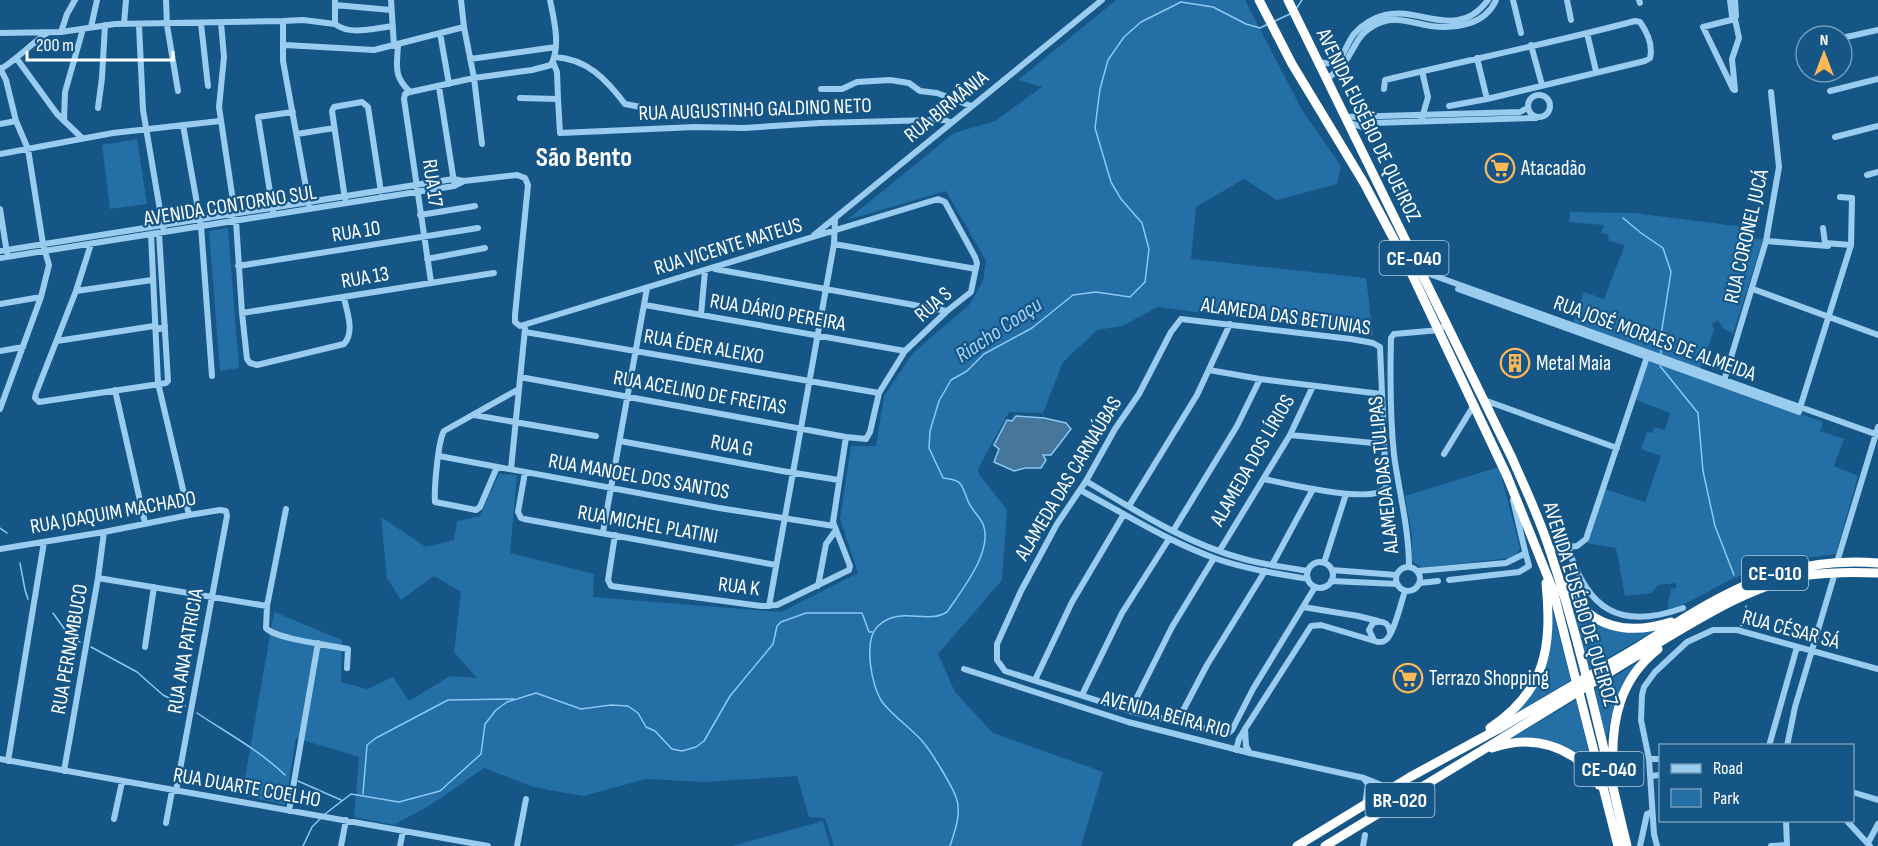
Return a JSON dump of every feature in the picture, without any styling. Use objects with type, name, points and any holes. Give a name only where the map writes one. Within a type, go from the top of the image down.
[{"type":"highway","name":"AVENIDA EUSÉBIO DE QUEIROZ","points":[[1259,0],[1312,99],[1340,141],[1366,187],[1440,330],[1512,458],[1549,549],[1590,692],[1618,846]]},
{"type":"highway","name":"AVENIDA EUSÉBIO DE QUEIROZ","points":[[1288,0],[1444,318],[1479,402],[1553,590],[1612,805],[1627,846]]},
{"type":"highway","name":"CE-010","points":[[1549,549],[1570,594],[1583,609],[1593,617],[1620,627],[1637,629],[1683,624],[1767,587],[1808,576],[1835,573],[1878,573]]},
{"type":"highway","name":"CE-010","points":[[1683,624],[1733,590],[1753,580],[1785,571],[1837,562],[1878,563]]},
{"type":"highway","points":[[1448,756],[1504,718],[1518,706],[1534,684],[1549,635],[1545,570]]},
{"type":"highway","points":[[1612,805],[1612,741],[1618,708],[1630,681],[1641,666],[1683,624]]},
{"type":"highway","name":"BR-020","points":[[1297,846],[1448,756],[1683,624]]},
{"type":"highway","name":"BR-020","points":[[1325,846],[1509,734],[1636,652]]},
{"type":"highway","name":"BR-020","points":[[1476,754],[1500,746],[1527,741],[1559,748],[1581,762],[1592,773],[1612,805]]},
{"type":"street","points":[[61,32],[75,0]]},
{"type":"street","points":[[64,122],[65,92],[97,0]]},
{"type":"street","points":[[124,24],[126,0]]},
{"type":"street","points":[[166,0],[167,25],[178,90]]},
{"type":"street","points":[[391,0],[397,75],[410,92],[474,78],[542,69],[551,65],[554,60]]},
{"type":"street","points":[[461,0],[482,144]]},
{"type":"street","points":[[520,98],[558,99],[554,60],[555,23],[550,0]]},
{"type":"street","name":"RUA BIRMÂNIA","points":[[811,238],[1102,0]]},
{"type":"street","points":[[1513,0],[1521,33]]},
{"type":"street","points":[[1567,0],[1571,20]]},
{"type":"street","points":[[1732,0],[1732,16],[1735,19],[1739,38],[1732,58],[1735,90],[1732,89],[1703,27],[1735,19]]},
{"type":"street","points":[[1475,17],[1491,1]]},
{"type":"street","points":[[1490,12],[1491,1]]},
{"type":"street","points":[[335,24],[335,2],[391,10]]},
{"type":"street","points":[[1483,7],[1490,12]]},
{"type":"street","points":[[1327,79],[1345,63],[1361,35],[1380,23],[1396,19],[1441,27],[1490,12]]},
{"type":"street","points":[[1319,62],[1331,63],[1340,59],[1357,31],[1372,20],[1384,15],[1402,14],[1441,21],[1465,21]]},
{"type":"street","points":[[0,33],[61,32],[124,24],[167,25],[303,20],[335,24],[341,28],[356,30],[393,26]]},
{"type":"street","points":[[283,21],[285,45],[283,62],[310,206]]},
{"type":"street","points":[[1384,89],[1384,80],[1637,21],[1641,22],[1651,47],[1648,60],[1449,106]]},
{"type":"street","points":[[220,23],[224,57],[219,99],[220,121],[235,217],[247,359],[250,363],[257,365],[344,344],[350,333],[344,298]]},
{"type":"street","points":[[201,24],[208,86]]},
{"type":"street","points":[[98,108],[105,25]]},
{"type":"street","points":[[91,244],[76,291],[36,393],[35,398],[39,402],[166,383],[168,379],[162,230],[146,130],[139,25]]},
{"type":"street","points":[[285,45],[364,50],[396,45],[464,27]]},
{"type":"street","points":[[1854,35],[1878,30]]},
{"type":"street","points":[[0,409],[49,271],[28,149],[16,122],[6,80],[0,68],[17,59],[32,43],[48,32]]},
{"type":"street","points":[[440,33],[449,84]]},
{"type":"street","points":[[1587,33],[1596,71]]},
{"type":"street","points":[[1531,45],[1542,85]]},
{"type":"street","points":[[470,59],[556,47]]},
{"type":"street","name":"RUA AUGUSTINHO GALDINO NETO","points":[[554,60],[567,58],[588,66],[612,87],[625,104],[651,109]]},
{"type":"street","points":[[1476,58],[1487,99]]},
{"type":"street","points":[[1719,61],[1732,58]]},
{"type":"street","points":[[17,59],[64,122],[82,138]]},
{"type":"street","points":[[1422,71],[1428,97],[1422,118]]},
{"type":"street","points":[[1830,91],[1878,79]]},
{"type":"street","points":[[821,89],[842,89],[862,81],[900,81],[909,83],[920,91],[937,93],[970,106]]},
{"type":"street","points":[[438,87],[454,182]]},
{"type":"street","name":"RUA 17","points":[[410,92],[405,94],[404,99],[430,282]]},
{"type":"street","name":"RUA CORONEL JUCÁ","points":[[1724,383],[1766,241],[1780,163],[1771,92]]},
{"type":"street","points":[[1347,119],[1362,127],[1364,124],[1422,118],[1520,112],[1527,108],[1534,96],[1547,99],[1550,106],[1548,113],[1536,118],[1422,118],[1347,119]]},
{"type":"street","name":"RUA AUGUSTINHO GALDINO NETO","points":[[558,99],[560,133],[932,120],[945,120],[951,123]]},
{"type":"street","points":[[345,200],[332,111],[334,107],[363,102],[368,107],[382,194]]},
{"type":"street","points":[[1527,108],[1536,118]]},
{"type":"street","points":[[273,211],[257,123],[258,117],[293,112]]},
{"type":"street","points":[[0,154],[82,138],[220,121]]},
{"type":"street","points":[[0,124],[16,122]]},
{"type":"street","points":[[183,125],[200,223],[212,376]]},
{"type":"street","points":[[1835,137],[1878,126]]},
{"type":"street","points":[[297,134],[334,128]]},
{"type":"street","points":[[1867,175],[1878,172]]},
{"type":"street","name":"AVENIDA CONTORNO SUL","points":[[0,258],[5,252],[43,244],[162,230],[454,182],[517,175],[527,181],[515,315],[517,324],[525,329]]},
{"type":"street","points":[[1799,410],[1851,246],[1852,198],[1840,197]]},
{"type":"street","name":"RUA VICENTE MATEUS","points":[[525,329],[647,288],[941,199],[945,202],[975,257],[976,269]]},
{"type":"street","points":[[420,215],[475,206]]},
{"type":"street","points":[[0,209],[5,252]]},
{"type":"street","points":[[770,606],[834,244],[835,219]]},
{"type":"street","name":"RUA 10","points":[[238,266],[478,228]]},
{"type":"street","points":[[1823,228],[1825,243],[1851,246]]},
{"type":"street","name":"AVENIDA CONTORNO SUL","points":[[5,252],[45,252],[151,234],[162,230]]},
{"type":"street","points":[[151,234],[158,383],[189,515]]},
{"type":"street","points":[[1766,241],[1851,246]]},
{"type":"street","points":[[834,244],[976,269]]},
{"type":"street","points":[[427,259],[485,248]]},
{"type":"street","name":"RUA S","points":[[870,432],[879,393],[905,351],[947,311],[971,292],[976,269]]},
{"type":"street","points":[[701,315],[709,270],[947,311]]},
{"type":"street","name":"RUA JOSÉ MORAES DE ALMEIDA","points":[[1421,271],[1467,291]]},
{"type":"street","name":"RUA 13","points":[[242,313],[494,273]]},
{"type":"street","points":[[76,291],[152,280]]},
{"type":"street","name":"RUA JOSÉ MORAES DE ALMEIDA","points":[[1428,286],[1432,282],[1440,282],[1467,291],[1876,437]]},
{"type":"street","points":[[603,532],[647,288]]},
{"type":"street","points":[[1753,289],[1878,334]]},
{"type":"street","points":[[0,304],[41,297]]},
{"type":"street","name":"RUA DÁRIO PEREIRA","points":[[645,305],[905,351]]},
{"type":"street","points":[[1440,330],[1444,325],[1444,318]]},
{"type":"street","name":"ALAMEDA DAS BETUNIAS","points":[[1185,319],[1373,343],[1381,350],[1382,394]]},
{"type":"street","name":"ALAMEDA DAS CARNAÚBAS","points":[[1035,680],[1005,671],[996,655],[997,644],[1012,609],[1057,524],[1139,394],[1175,325],[1179,320],[1185,319]]},
{"type":"street","points":[[1129,506],[1197,395],[1230,324]]},
{"type":"street","points":[[57,341],[165,326]]},
{"type":"street","points":[[511,469],[525,329]]},
{"type":"street","name":"RUA ÉDER ALEIXO","points":[[525,329],[636,352],[879,393]]},
{"type":"street","name":"ALAMEDA DAS TULIPAS","points":[[1408,566],[1407,537],[1394,453],[1390,387],[1391,338],[1393,334],[1440,330]]},
{"type":"street","points":[[0,351],[23,347]]},
{"type":"street","points":[[1549,549],[1577,546],[1586,538],[1648,356]]},
{"type":"street","points":[[1209,370],[1260,380],[1382,394],[1385,489],[1378,493],[1346,494],[1264,479]]},
{"type":"street","name":"RUA ACELINO DE FREITAS","points":[[520,377],[846,436],[866,439],[870,432]]},
{"type":"street","points":[[1173,531],[1237,426],[1260,380]]},
{"type":"street","name":"ALAMEDA DOS LÍRIOS","points":[[1220,550],[1290,435],[1313,386]]},
{"type":"street","points":[[116,390],[145,523]]},
{"type":"street","points":[[497,467],[480,507],[476,510],[437,504],[435,500],[441,435],[446,429],[519,390]]},
{"type":"street","points":[[1444,454],[1479,402],[1617,448]]},
{"type":"street","points":[[473,414],[596,435]]},
{"type":"street","points":[[1837,562],[1878,427]]},
{"type":"street","points":[[1290,435],[1384,444]]},
{"type":"street","points":[[818,586],[826,544],[835,528],[833,518],[846,436]]},
{"type":"street","name":"RUA G","points":[[620,441],[839,480]]},
{"type":"street","name":"RUA MANOEL DOS SANTOS","points":[[439,456],[835,528]]},
{"type":"street","name":"RUA MICHEL PLATINI","points":[[525,472],[518,512],[521,518],[776,565]]},
{"type":"street","points":[[1449,580],[1519,572],[1528,566],[1508,476]]},
{"type":"street","points":[[1086,481],[1129,506],[1169,538],[1214,558],[1308,571]]},
{"type":"street","points":[[1272,565],[1313,489]]},
{"type":"street","points":[[1080,490],[1124,514],[1220,550],[1265,572],[1308,579],[1315,587],[1322,587],[1331,581],[1351,581],[1397,584],[1405,591]]},
{"type":"street","points":[[1324,563],[1346,494]]},
{"type":"street","points":[[286,509],[265,625],[269,632],[348,649],[347,668]]},
{"type":"street","name":"RUA JOAQUIM MACHADO","points":[[0,549],[220,510],[226,511],[227,516]]},
{"type":"street","points":[[1124,514],[1072,602],[1035,680],[1130,711],[1227,734],[1232,730],[1253,689],[1315,587]]},
{"type":"street","name":"RUA ANA PATRICIA","points":[[166,823],[227,516]]},
{"type":"street","name":"RUA K","points":[[615,535],[608,580],[613,586],[770,606],[777,605],[847,572],[850,566],[835,528]]},
{"type":"street","name":"RUA PERNAMBUCO","points":[[64,771],[104,532]]},
{"type":"street","points":[[1082,695],[1122,613],[1169,538]]},
{"type":"street","points":[[1193,549],[1196,541]]},
{"type":"street","points":[[8,760],[36,602],[44,542]]},
{"type":"street","points":[[1568,547],[1580,579],[1601,606],[1627,616],[1643,617],[1683,608]]},
{"type":"street","points":[[1397,584],[1396,575],[1399,570],[1408,566],[1418,572],[1506,563],[1524,554],[1525,551]]},
{"type":"street","name":"ALAMEDA DOS LÍRIOS","points":[[1130,711],[1172,627],[1214,558]]},
{"type":"street","points":[[1308,579],[1308,571],[1316,563],[1324,563],[1332,570],[1396,575]]},
{"type":"street","points":[[1331,581],[1332,570]]},
{"type":"street","points":[[1351,581],[1352,571]]},
{"type":"street","points":[[1177,722],[1208,665],[1265,572]]},
{"type":"street","points":[[1418,572],[1420,583]]},
{"type":"street","points":[[1367,573],[1367,582]]},
{"type":"street","points":[[1787,744],[1790,724],[1835,573]]},
{"type":"street","points":[[98,578],[267,606]]},
{"type":"street","points":[[1405,591],[1415,589],[1420,583],[1438,581]]},
{"type":"street","points":[[145,648],[154,587]]},
{"type":"street","points":[[1236,750],[1245,729],[1311,626],[1321,625],[1375,641],[1384,641],[1390,633],[1405,591]]},
{"type":"street","points":[[1303,607],[1386,623]]},
{"type":"street","points":[[1386,623],[1397,615]]},
{"type":"street","points":[[1375,641],[1371,638],[1369,631],[1373,623],[1378,621]]},
{"type":"street","points":[[1386,623],[1390,633]]},
{"type":"street","name":"RUA CÉSAR SÁ","points":[[1649,759],[1640,707],[1644,687],[1655,672],[1695,636],[1713,630],[1737,630],[1878,669]]},
{"type":"street","points":[[1356,635],[1369,631]]},
{"type":"street","points":[[289,811],[318,643]]},
{"type":"street","points":[[1770,744],[1797,647]]},
{"type":"street","name":"AVENIDA BEIRA RIO","points":[[964,669],[1128,722],[1236,750],[1364,778],[1379,784],[1387,792]]},
{"type":"street","points":[[1245,729],[1246,746],[1250,753]]},
{"type":"street","name":"RUA DUARTE COELHO","points":[[0,759],[488,846]]},
{"type":"street","points":[[1657,846],[1652,812],[1649,759],[1659,759]]},
{"type":"street","points":[[1650,776],[1659,775]]},
{"type":"street","points":[[1364,778],[1368,784],[1365,805]]},
{"type":"street","points":[[114,819],[122,782]]},
{"type":"street","points":[[1854,793],[1878,800]]},
{"type":"street","points":[[517,846],[526,799]]},
{"type":"street","points":[[1640,846],[1647,814],[1652,812]]},
{"type":"street","points":[[341,846],[346,820]]},
{"type":"street","points":[[1771,846],[1787,846],[1786,822]]},
{"type":"street","points":[[1848,822],[1869,844],[1878,824]]},
{"type":"street","points":[[400,846],[403,831]]},
{"type":"street","points":[[1363,846],[1365,835]]},
{"type":"green space","points":[[1116,0],[1245,0],[1302,110],[1341,166],[1337,184],[1277,200],[1244,179],[1196,207],[1191,259],[1366,278],[1373,335],[1158,307],[1122,326],[1097,330],[1063,362],[1043,413],[1009,412],[978,469],[979,474],[1007,510],[1002,580],[938,654],[955,692],[993,733],[1103,772],[1081,846],[834,846],[825,818],[809,817],[797,776],[704,782],[646,779],[583,796],[533,787],[484,768],[432,804],[394,825],[354,817],[359,757],[296,738],[285,805],[242,795],[274,612],[342,640],[341,682],[367,689],[393,677],[409,701],[450,676],[477,678],[454,652],[461,592],[434,576],[401,600],[387,578],[381,517],[426,547],[454,540],[457,521],[480,516],[499,474],[517,475],[510,553],[594,574],[593,597],[781,612],[858,573],[840,519],[851,446],[876,446],[884,396],[913,353],[969,305],[983,281],[986,261],[946,191],[847,220],[954,133],[995,121],[1042,87],[1018,80]]},
{"type":"green space","points":[[137,139],[147,204],[110,209],[102,145]]},
{"type":"green space","points":[[1570,212],[1634,213],[1744,227],[1744,238],[1763,239],[1733,334],[1723,328],[1718,320],[1712,324],[1714,330],[1700,370],[1573,322],[1584,292],[1604,299],[1625,245],[1609,241],[1608,235],[1601,233],[1604,225],[1569,222]]},
{"type":"green space","points":[[228,228],[239,368],[220,371],[209,231]]},
{"type":"green space","points":[[1647,359],[1823,422],[1820,431],[1844,439],[1834,466],[1858,476],[1836,554],[1792,560],[1759,568],[1668,610],[1671,589],[1676,588],[1676,583],[1658,585],[1651,593],[1625,596],[1616,548],[1587,543],[1605,489],[1645,502],[1661,456],[1641,449],[1647,432],[1652,433],[1654,427],[1665,430],[1670,413],[1634,399]]},
{"type":"green space","points":[[1499,467],[1520,548],[1517,554],[1509,558],[1422,568],[1412,561],[1412,536],[1405,496]]},
{"type":"green space","points":[[1569,599],[1584,614],[1654,631],[1588,669]]},
{"type":"green space","points":[[1553,612],[1571,680],[1516,713],[1534,688],[1544,667],[1550,643]]},
{"type":"green space","points":[[1640,661],[1615,702],[1606,740],[1595,689]]},
{"type":"green space","points":[[1576,700],[1593,770],[1542,739],[1511,738]]},
{"type":"green space","points":[[823,821],[830,846],[732,846]]},
{"type":"shaded area","points":[[1016,416],[1044,418],[1066,423],[1071,429],[1051,455],[1043,455],[1046,460],[1041,468],[1014,471],[994,462],[999,449],[994,445],[1007,420],[1012,421]]},
{"type":"waterway","name":"Riacho Coaçu","points":[[1296,9],[1302,0]]},
{"type":"waterway","name":"Riacho Coaçu","points":[[950,846],[958,815],[956,797],[927,746],[883,703],[875,686],[870,664],[871,642],[878,626],[895,617],[930,617],[947,612],[974,570],[984,546],[983,524],[969,504],[960,484],[943,478],[929,448],[930,431],[939,401],[951,380],[967,371],[984,354],[1032,328],[1073,295],[1096,292],[1130,297],[1145,282],[1149,249],[1142,223],[1121,199],[1111,182],[1095,128],[1100,89],[1108,60],[1124,37],[1141,22],[1181,2],[1213,7],[1246,24],[1260,28],[1268,24]]},
{"type":"waterway","name":"Riacho Coaçu","points":[[1275,21],[1290,14]]},
{"type":"waterway","points":[[1623,218],[1663,248],[1671,272],[1661,335],[1661,354]]},
{"type":"waterway","points":[[1660,366],[1698,413],[1703,471],[1715,526],[1734,575]]},
{"type":"waterway","points":[[0,528],[7,533]]},
{"type":"waterway","points":[[20,563],[28,599]]},
{"type":"waterway","points":[[1741,626],[1746,618],[1746,606]]},
{"type":"waterway","points":[[53,613],[68,634],[80,642]]},
{"type":"waterway","points":[[325,814],[351,794],[399,802],[440,791],[481,754],[485,724],[496,710],[507,702],[536,693],[581,709],[611,705],[628,706],[638,713],[646,727],[655,731],[672,749],[682,751],[696,747],[704,741],[730,696],[773,644],[777,626],[781,622],[806,613],[862,613],[869,632],[872,632]]},
{"type":"waterway","points":[[91,647],[137,672],[163,695],[185,706]]},
{"type":"waterway","points":[[363,794],[367,745],[376,738],[448,700],[514,699]]},
{"type":"waterway","points":[[197,713],[254,750],[285,775]]},
{"type":"waterway","points":[[298,781],[341,800]]},
{"type":"waterway","points":[[303,846],[312,827],[320,819]]},
{"type":"place","name":"Atacadão","points":[[1500,168]]},
{"type":"place","name":"Metal Maia","points":[[1515,363]]},
{"type":"place","name":"Terrazo Shopping","points":[[1408,678]]},
{"type":"district","name":"São Bento","points":[[584,157]]}]
